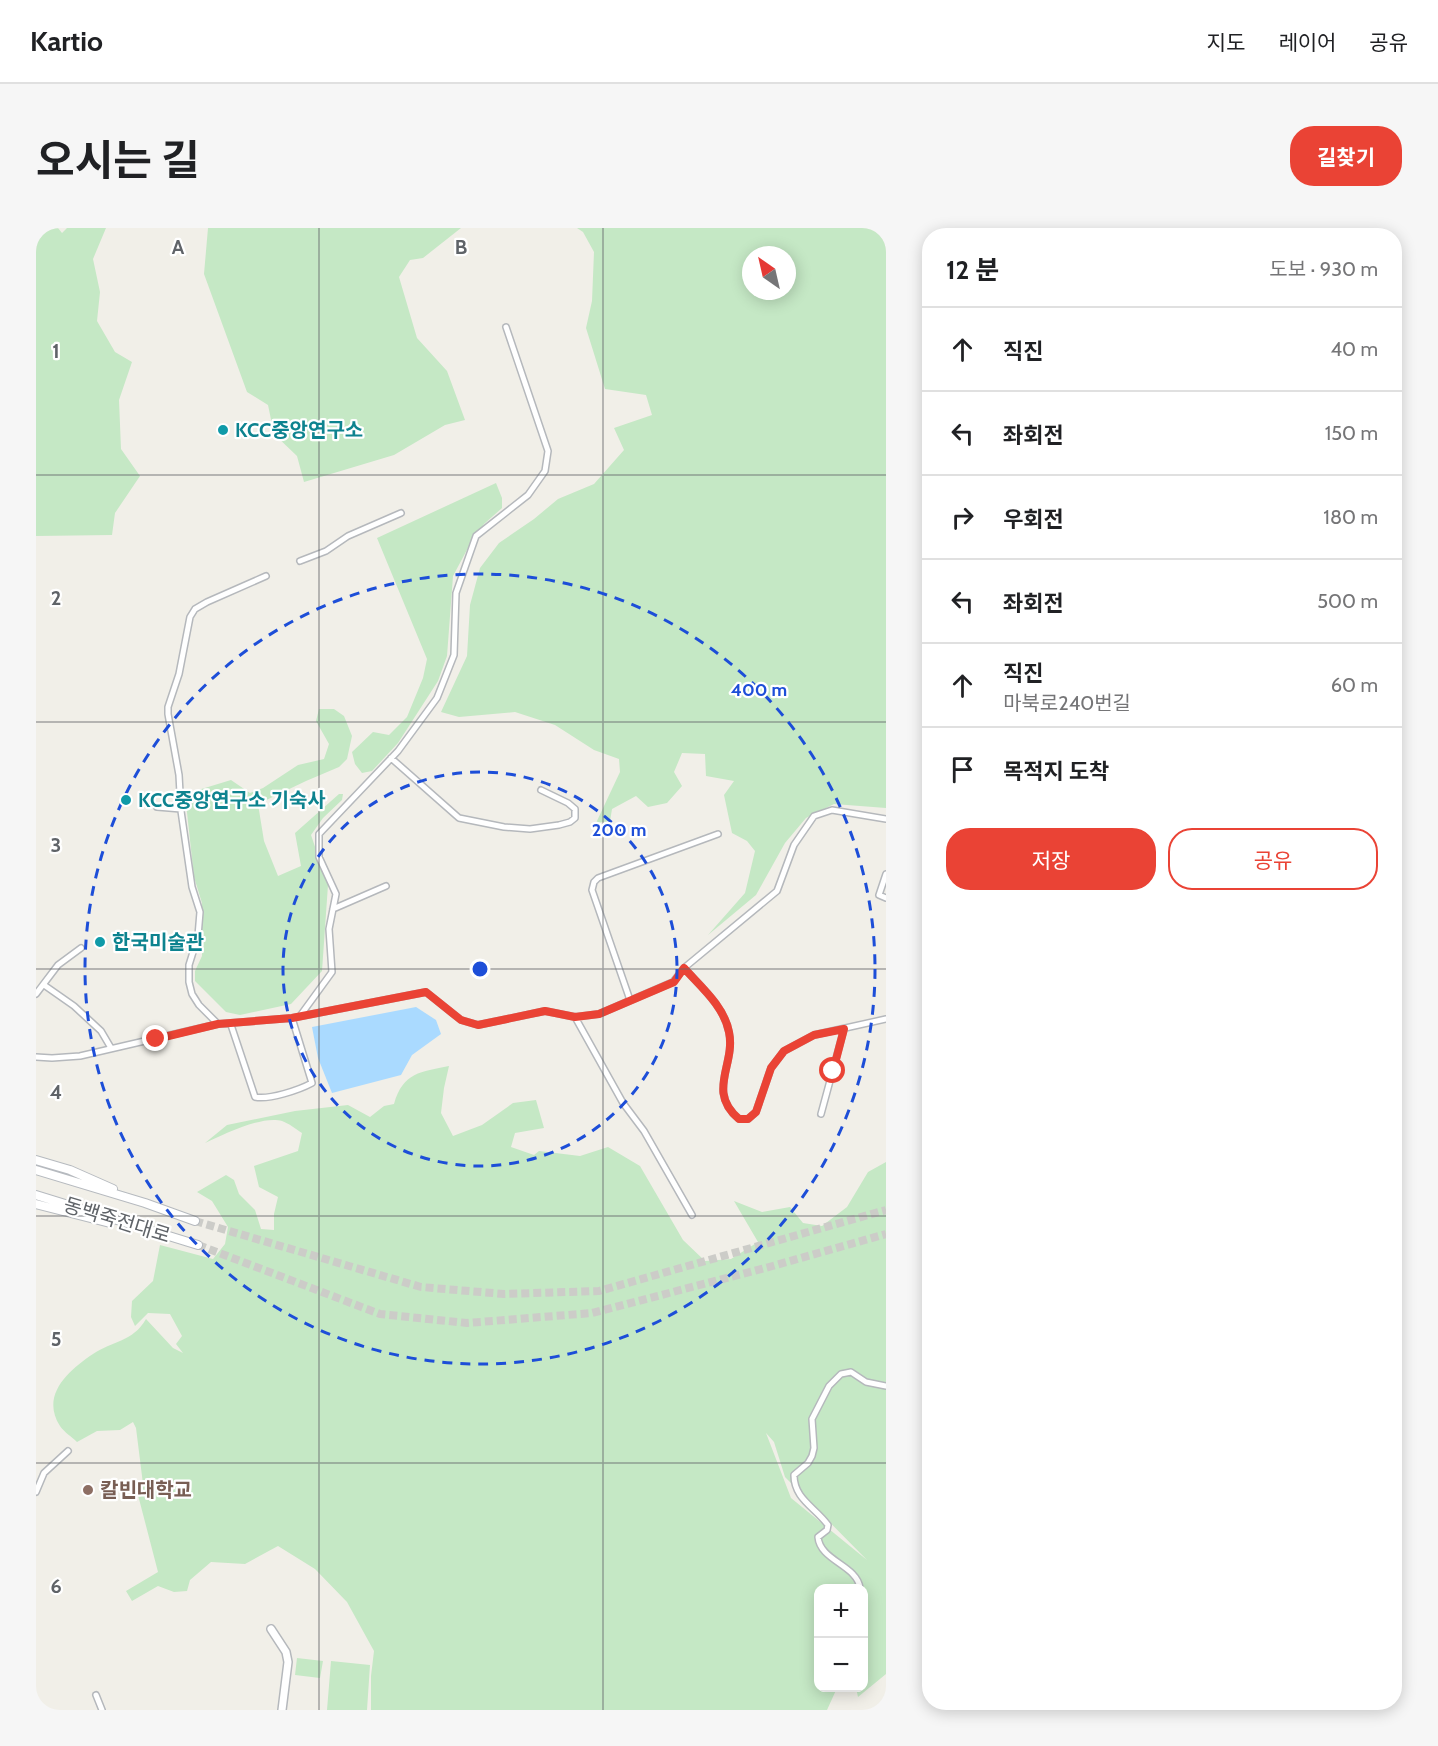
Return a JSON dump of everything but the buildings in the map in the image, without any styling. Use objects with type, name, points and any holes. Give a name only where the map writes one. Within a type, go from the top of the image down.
[{"type":"main road","points":[[36,1160],[70,1170],[145,1203]]},
{"type":"main road","name":"동백죽전대로","points":[[36,1170],[145,1203],[195,1221]]},
{"type":"main road","name":"동백죽전대로","points":[[36,1195],[198,1245]]},
{"type":"main road","points":[[36,1204],[97,1220],[149,1230]]},
{"type":"street","points":[[300,1016],[332,972],[329,929],[336,894],[319,857],[319,834],[391,758],[437,698],[454,655],[456,593],[476,536],[528,495],[545,471],[548,451],[506,327]]},
{"type":"street","points":[[300,561],[326,551],[348,536],[401,513]]},
{"type":"street","points":[[218,1024],[199,1005],[192,994],[189,982],[189,965],[198,936],[200,912],[192,887],[168,707],[179,674],[190,617],[195,609],[266,576]]},
{"type":"street","points":[[391,758],[459,818],[504,827],[530,829],[559,825],[575,818],[575,809],[568,803],[540,790]]},
{"type":"street","points":[[157,807],[181,809]]},
{"type":"street","points":[[36,1057],[52,1059],[80,1056],[218,1024],[231,1025],[292,1018],[426,992],[461,1020],[478,1025],[545,1011],[575,1017],[599,1014],[674,982],[684,968],[777,891],[794,845],[814,816],[832,810],[886,819]]},
{"type":"street","points":[[630,1000],[592,890],[594,882],[608,874],[718,834]]},
{"type":"street","points":[[886,874],[879,895],[886,898]]},
{"type":"street","points":[[333,909],[386,886]]},
{"type":"street","points":[[36,994],[58,965],[81,948]]},
{"type":"street","points":[[684,968],[722,1010],[730,1032],[723,1097],[729,1111],[739,1119],[748,1119],[756,1112],[771,1068],[784,1051],[814,1035],[886,1019]]},
{"type":"street","points":[[44,985],[74,1006],[101,1031],[111,1048]]},
{"type":"street","points":[[575,1017],[623,1103],[644,1131],[692,1215]]},
{"type":"street","points":[[231,1025],[255,1097],[262,1098],[305,1087],[312,1083],[292,1018]]},
{"type":"street","points":[[821,1114],[844,1029]]},
{"type":"street","points":[[859,1584],[856,1577],[828,1554],[818,1542],[818,1537],[827,1530],[828,1525],[800,1498],[794,1475],[806,1465],[812,1456],[812,1419],[835,1378],[843,1373],[851,1372],[866,1382],[886,1386]]},
{"type":"street","points":[[36,1492],[44,1473],[68,1451]]},
{"type":"street","points":[[271,1629],[286,1652],[288,1662],[282,1710]]},
{"type":"street","points":[[96,1695],[102,1710]]},
{"type":"green space","points":[[36,228],[58,228],[62,233],[67,228],[106,228],[93,259],[100,292],[97,321],[115,352],[132,362],[119,400],[121,449],[140,476],[115,513],[112,535],[36,536]]},
{"type":"green space","points":[[208,228],[461,228],[423,258],[410,260],[399,277],[417,338],[447,371],[465,420],[445,425],[394,455],[304,482],[297,456],[274,434],[268,405],[247,392],[204,274]]},
{"type":"green space","points":[[577,228],[886,228],[886,808],[834,804],[806,818],[785,843],[756,895],[708,935],[745,893],[755,851],[747,841],[732,833],[724,795],[734,781],[706,776],[705,754],[682,753],[674,772],[682,786],[667,803],[648,807],[636,796],[612,809],[610,821],[596,823],[620,772],[619,759],[594,750],[555,725],[515,712],[459,717],[441,712],[467,656],[470,605],[480,568],[499,543],[558,499],[594,484],[624,450],[614,428],[652,415],[646,395],[605,389],[586,328],[592,301],[594,252],[583,232]]},
{"type":"green space","points":[[496,483],[502,498],[502,508],[484,524],[453,576],[447,656],[438,681],[398,743],[372,771],[362,773],[355,764],[352,752],[373,732],[389,735],[407,717],[423,678],[427,659],[377,538]]},
{"type":"green space","points":[[319,709],[334,709],[344,716],[352,736],[347,759],[339,767],[258,804],[264,841],[278,876],[301,866],[295,833],[339,794],[343,794],[342,800],[323,818],[311,835],[328,885],[322,971],[291,1004],[240,1015],[226,1012],[195,981],[195,971],[202,956],[202,903],[194,877],[185,794],[231,780],[250,793],[263,788],[298,765],[324,759],[329,744],[316,721]]},
{"type":"green space","points":[[449,1066],[441,1113],[453,1136],[482,1125],[513,1103],[536,1100],[544,1128],[515,1133],[511,1147],[534,1155],[539,1151],[580,1156],[608,1147],[640,1166],[683,1240],[705,1261],[731,1259],[758,1242],[734,1201],[762,1212],[790,1207],[803,1223],[822,1226],[847,1207],[868,1172],[886,1162],[886,1674],[868,1689],[868,1584],[814,1584],[814,1692],[835,1692],[827,1710],[371,1710],[374,1651],[347,1602],[315,1569],[278,1546],[245,1564],[211,1562],[190,1580],[187,1591],[174,1592],[158,1586],[132,1601],[126,1591],[158,1572],[138,1495],[143,1484],[136,1428],[133,1422],[120,1430],[97,1431],[77,1442],[60,1426],[55,1415],[53,1404],[60,1384],[84,1360],[129,1337],[141,1327],[146,1319],[173,1348],[183,1353],[176,1344],[182,1336],[170,1314],[148,1313],[135,1326],[131,1317],[132,1301],[153,1281],[160,1245],[213,1259],[225,1244],[228,1227],[212,1201],[197,1192],[226,1175],[234,1180],[239,1194],[255,1210],[261,1229],[274,1230],[274,1214],[278,1197],[259,1187],[254,1166],[298,1151],[302,1133],[282,1121],[264,1121],[205,1143],[227,1125],[295,1111],[348,1105],[370,1117],[384,1106],[394,1104],[402,1085],[414,1075]],"holes":[[[766,1433],[774,1442],[785,1477],[867,1560],[791,1498]]]},
{"type":"green space","points":[[297,1658],[323,1661],[320,1678],[295,1675]]},
{"type":"green space","points":[[331,1661],[370,1665],[367,1710],[327,1710]]},
{"type":"water","points":[[416,1007],[436,1020],[441,1034],[412,1055],[401,1075],[332,1093],[318,1058],[312,1027]]},
{"type":"tunnel","points":[[195,1221],[421,1287],[504,1294],[599,1291],[886,1210]]},
{"type":"tunnel","points":[[198,1245],[380,1314],[467,1323],[592,1313],[886,1234]]},
{"type":"place","name":"KCC중앙연구소","points":[[223,430]]},
{"type":"place","name":"KCC중앙연구소 기숙사","points":[[126,800]]},
{"type":"place","name":"한국미술관","points":[[100,942]]},
{"type":"place","name":"칼빈대학교","points":[[88,1490]]},
{"type":"route","points":[[156,1039],[218,1024],[231,1025],[292,1018],[426,992],[461,1020],[478,1025],[545,1011],[575,1017],[599,1014],[674,982],[684,968],[722,1010],[730,1032],[723,1097],[729,1111],[739,1119],[748,1119],[756,1112],[771,1068],[784,1051],[814,1035],[844,1029],[833,1071]]}]
